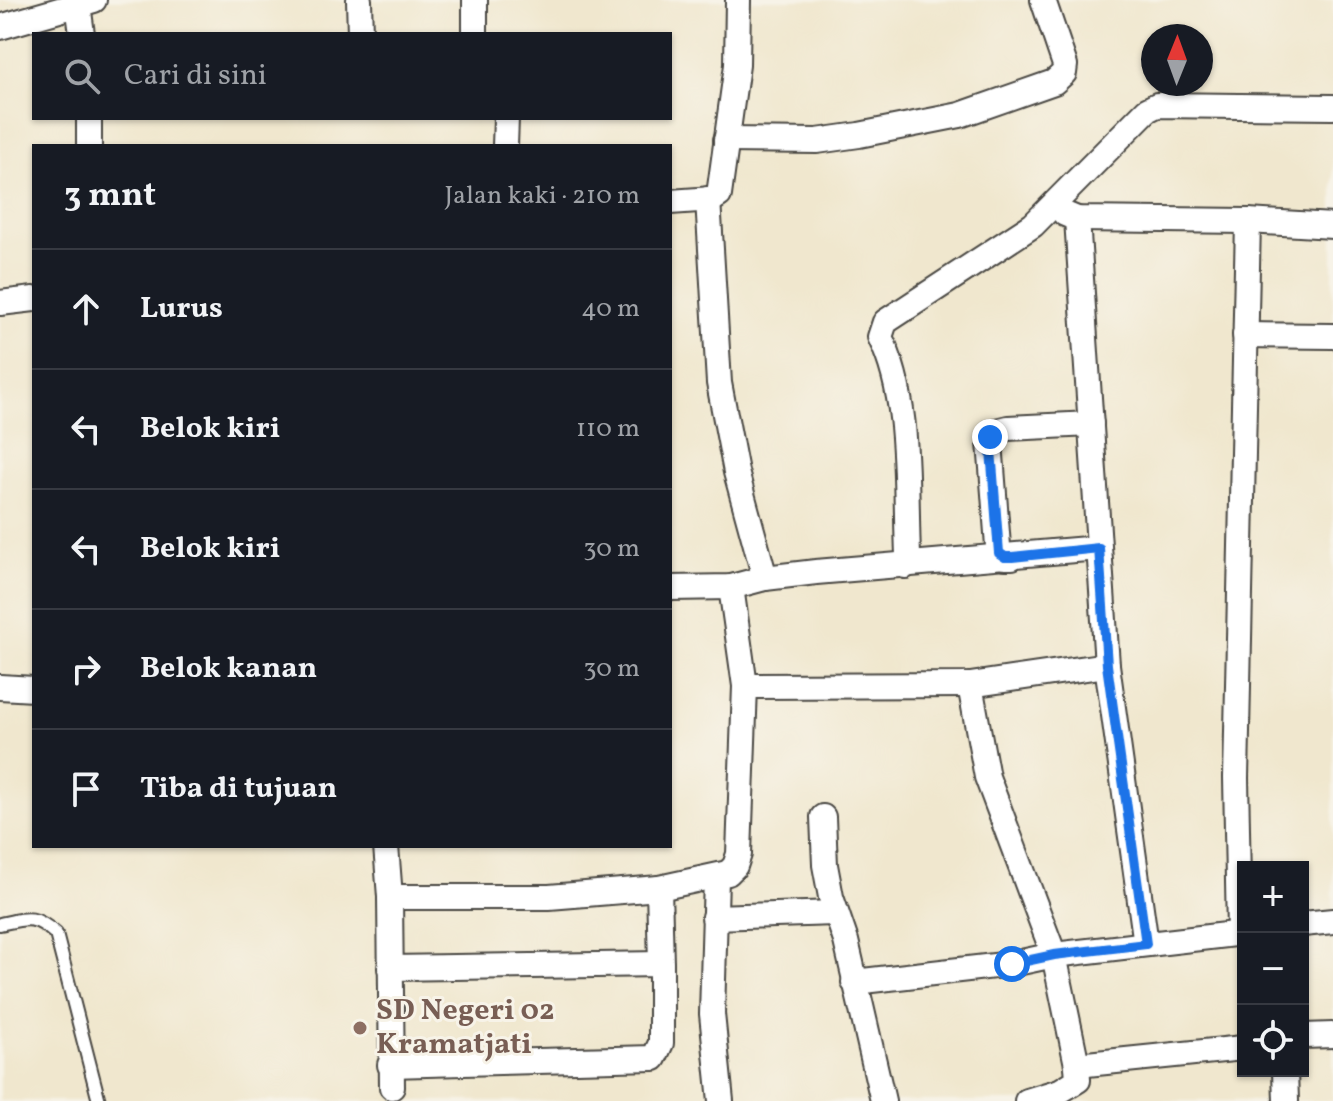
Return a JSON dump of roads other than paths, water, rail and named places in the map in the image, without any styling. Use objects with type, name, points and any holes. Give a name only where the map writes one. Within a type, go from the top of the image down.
[{"type":"street","points":[[359,0],[360,32]]},
{"type":"street","points":[[475,0],[475,32]]},
{"type":"street","points":[[672,202],[719,195],[737,65],[738,0]]},
{"type":"street","points":[[726,140],[817,141],[859,135],[960,115],[1054,82],[1064,73],[1065,65],[1043,0]]},
{"type":"street","points":[[0,27],[86,2],[82,32]]},
{"type":"street","points":[[905,566],[908,555],[902,411],[887,352],[880,337],[885,322],[1033,225],[1147,110],[1157,105],[1333,107]]},
{"type":"street","points":[[89,120],[89,144]]},
{"type":"street","points":[[505,144],[506,120]]},
{"type":"street","points":[[708,199],[719,383],[736,472],[765,578]]},
{"type":"street","points":[[1052,208],[1077,219],[1248,221],[1333,226]]},
{"type":"street","points":[[1077,219],[1107,665],[1146,944]]},
{"type":"street","points":[[1239,861],[1236,778],[1248,221]]},
{"type":"street","points":[[0,303],[32,299]]},
{"type":"street","points":[[1245,335],[1333,336]]},
{"type":"street","points":[[1012,557],[999,553],[990,442],[992,432],[1008,428],[1091,424]]},
{"type":"street","points":[[672,588],[731,587],[765,578],[1099,548]]},
{"type":"street","points":[[390,897],[549,897],[659,888],[728,873],[735,866],[739,854],[745,686],[731,587]]},
{"type":"street","points":[[745,686],[970,685],[1107,665]]},
{"type":"street","points":[[970,685],[987,777],[1054,955],[1077,1065],[1078,1080],[1060,1091],[1027,1101]]},
{"type":"street","points":[[0,687],[32,689]]},
{"type":"street","points":[[823,817],[825,865],[835,913],[846,941],[883,1101]]},
{"type":"street","points":[[386,848],[390,897],[391,1076],[654,1058],[661,1043],[659,888]]},
{"type":"street","points":[[716,878],[712,1014],[721,1101]]},
{"type":"street","points":[[714,917],[835,913]]},
{"type":"street","points":[[1309,923],[1333,921]]},
{"type":"street","points":[[854,982],[1237,933]]},
{"type":"street","points":[[390,968],[661,964]]},
{"type":"street","points":[[1309,1036],[1333,1035]]},
{"type":"street","points":[[1077,1065],[1237,1049]]},
{"type":"street","points":[[1285,1077],[1286,1101]]},
{"type":"lane","points":[[0,924],[30,917],[43,922],[56,934],[99,1101]]},
{"type":"place","name":"SD Negeri 02 Kramatjati","points":[[360,1028]]}]
